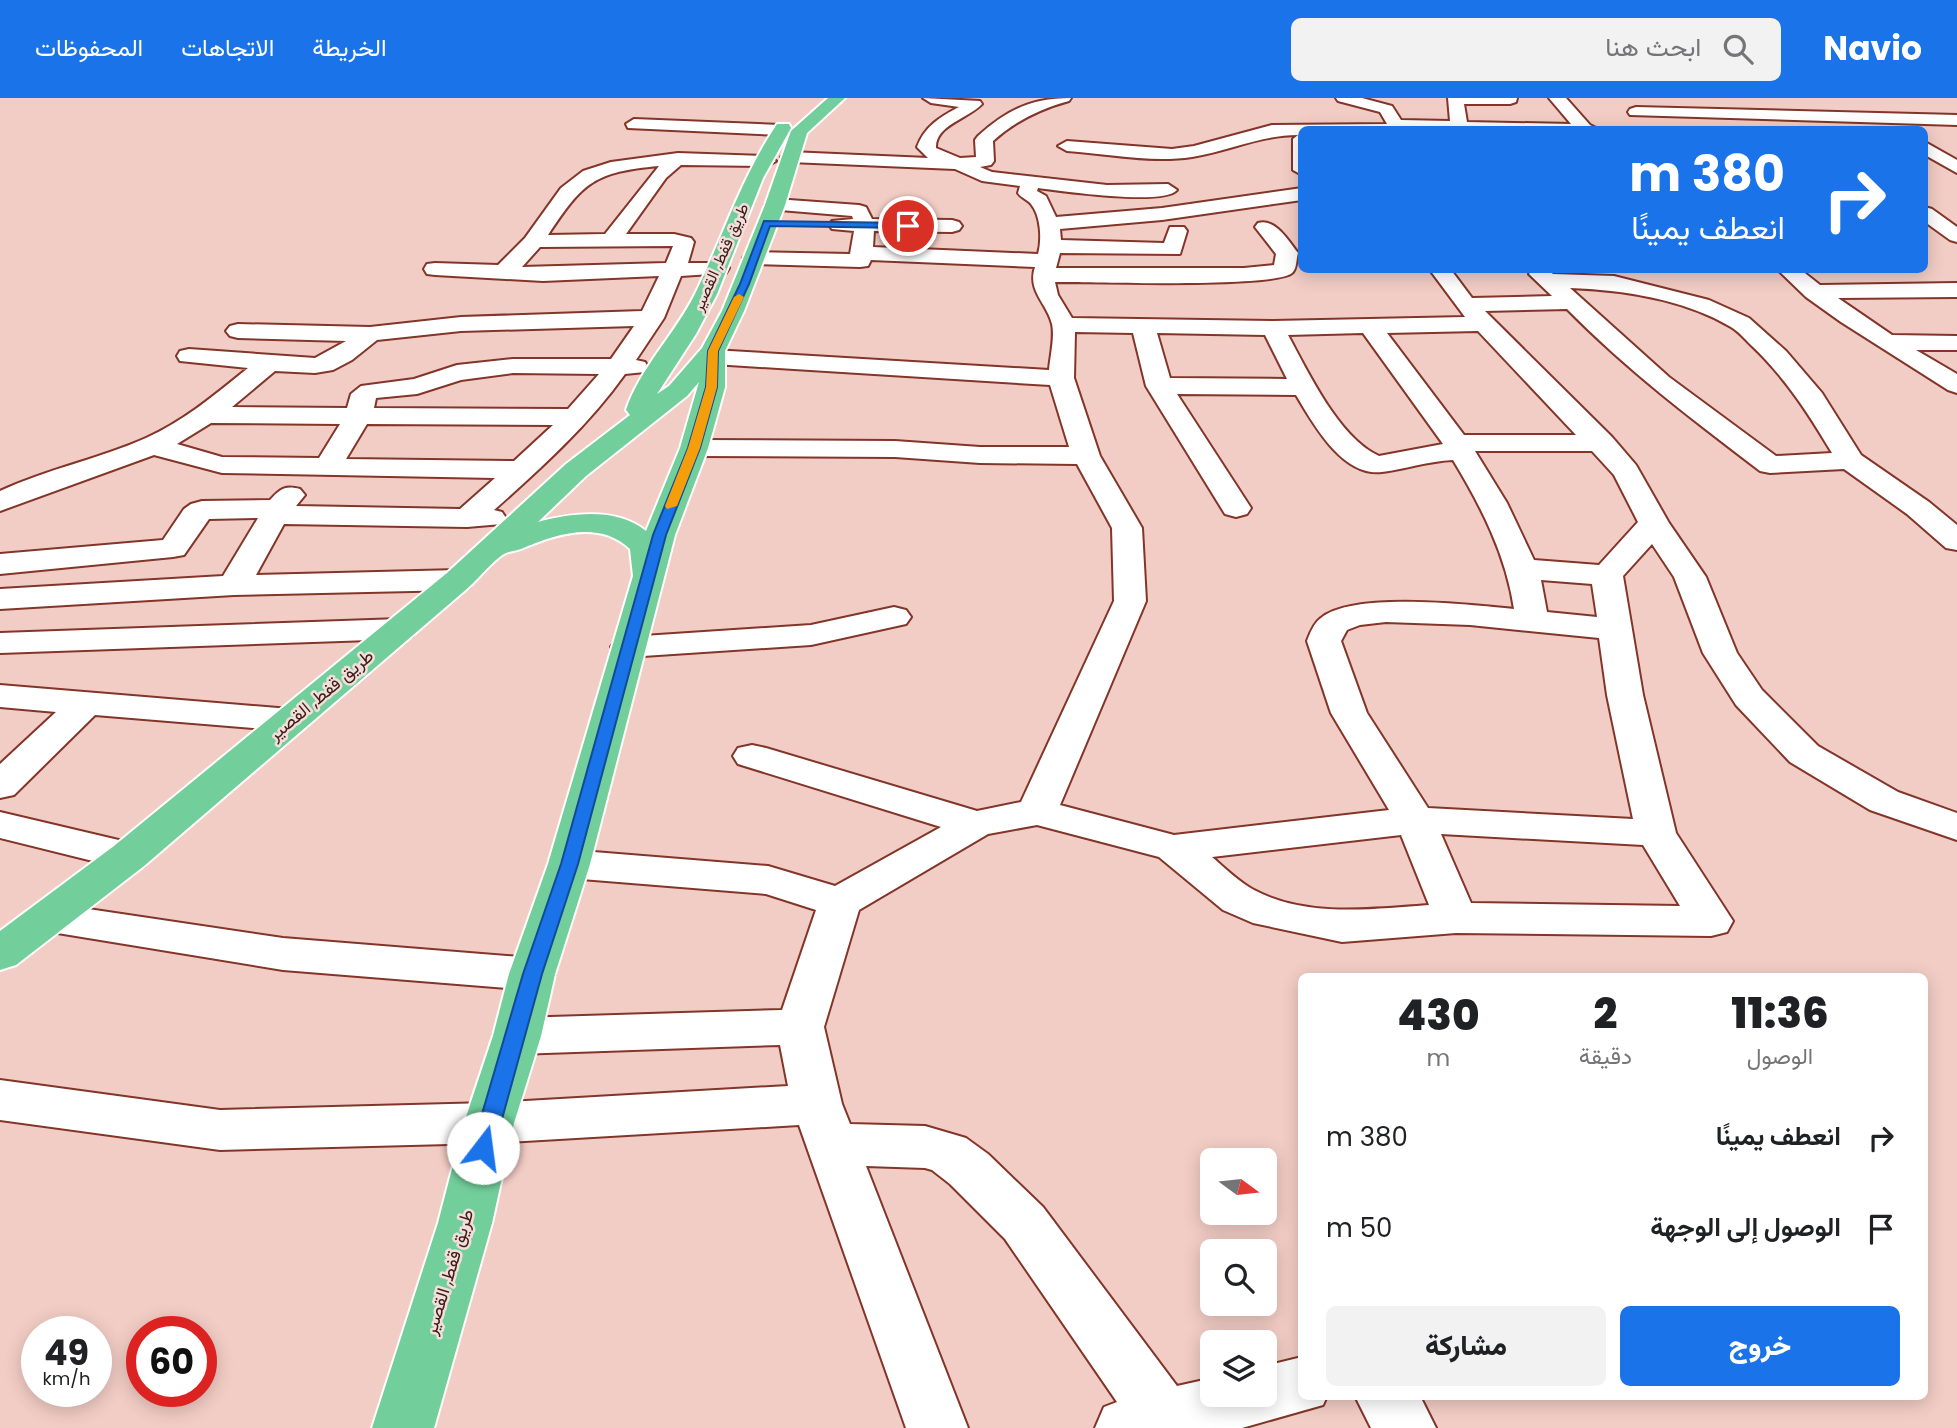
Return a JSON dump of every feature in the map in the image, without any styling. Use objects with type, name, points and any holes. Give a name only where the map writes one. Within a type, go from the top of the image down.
[{"type":"main road","name":"طريق قفط, القصير","points":[[0,954],[129,856],[465,573],[576,470],[678,391],[713,354],[745,284],[771,214],[790,158],[790,131],[798,109],[816,98]]},
{"type":"main road","name":"طريق قفط, القصير","points":[[633,425],[644,395],[684,334],[718,268],[754,178],[790,131],[837,98]]},
{"type":"main road","name":"طريق قفط, القصير","points":[[403,1428],[466,1223],[489,1123],[517,1036],[532,974],[569,864],[660,535],[694,448],[712,387],[713,354]]},
{"type":"main road","points":[[465,573],[507,543],[533,531],[567,525],[603,525],[628,532],[645,546],[649,578]]},
{"type":"street","points":[[932,98],[974,104],[923,136],[926,147],[930,152],[954,164],[989,177],[1107,191],[1191,189],[1250,182],[1270,197]]},
{"type":"street","points":[[790,158],[954,164],[987,160],[984,140],[1002,122],[1030,107],[1063,98]]},
{"type":"street","points":[[1345,98],[1386,110],[1397,126]]},
{"type":"street","points":[[1460,126],[1455,99],[1510,98],[1525,126]]},
{"type":"street","points":[[1557,98],[1582,126]]},
{"type":"street","points":[[1698,101],[1730,126]]},
{"type":"street","points":[[1768,101],[1787,123]]},
{"type":"street","points":[[1630,104],[1852,101],[1891,126]]},
{"type":"street","points":[[1630,104],[1787,123]]},
{"type":"street","points":[[1630,104],[1647,126]]},
{"type":"street","points":[[1760,126],[1877,117],[1957,120]]},
{"type":"street","points":[[634,124],[823,132]]},
{"type":"street","points":[[1067,146],[1182,153],[1261,132],[1298,135]]},
{"type":"street","points":[[1928,138],[1946,138]]},
{"type":"street","points":[[1928,150],[1955,168]]},
{"type":"street","points":[[611,241],[660,174],[678,158]]},
{"type":"street","points":[[503,273],[534,241],[574,184],[614,167],[678,158],[766,160]]},
{"type":"street","points":[[1930,170],[1955,168]]},
{"type":"street","points":[[967,189],[989,177]]},
{"type":"street","points":[[1031,180],[1027,193],[1040,201],[1049,224],[1046,295],[1064,325],[1061,378],[1086,456],[1128,528],[1130,601],[1037,812]]},
{"type":"street","points":[[1049,224],[1162,214],[1298,194]]},
{"type":"street","points":[[1928,211],[1957,210]]},
{"type":"street","points":[[1928,213],[1952,232]]},
{"type":"street","points":[[771,214],[864,226],[955,220],[939,256]]},
{"type":"street","points":[[1162,214],[1177,231]]},
{"type":"street","points":[[754,258],[860,261],[864,226]]},
{"type":"street","points":[[861,253],[1047,261],[1244,275],[1281,271],[1295,253],[1265,227]]},
{"type":"street","points":[[1242,228],[1295,227]]},
{"type":"street","points":[[1928,228],[1952,232]]},
{"type":"street","points":[[1177,231],[1198,230]]},
{"type":"street","points":[[1047,261],[1173,250],[1177,231]]},
{"type":"street","points":[[467,518],[523,470],[577,417],[617,367],[657,307],[684,246],[681,240],[534,241]]},
{"type":"street","points":[[435,270],[503,273],[718,268]]},
{"type":"street","points":[[1442,273],[1466,305],[1602,443],[1626,471],[1654,523],[1690,578],[1720,653],[1749,698],[1804,754],[1884,801],[1957,827]]},
{"type":"street","points":[[1792,273],[1884,342],[1956,385]]},
{"type":"street","points":[[1899,273],[1922,290],[1953,300]]},
{"type":"street","points":[[1244,275],[1260,323],[1339,436],[1367,461],[1381,464],[1458,447],[1602,443]]},
{"type":"street","points":[[1541,275],[1609,276],[1701,305],[1741,323],[1777,356],[1813,399],[1850,460],[1917,508],[1957,541]]},
{"type":"street","points":[[1541,275],[1660,382],[1770,465],[1850,460]]},
{"type":"street","points":[[1814,292],[1922,290]]},
{"type":"street","points":[[603,298],[657,307]]},
{"type":"street","points":[[461,324],[474,306],[482,302]]},
{"type":"street","points":[[1466,305],[1573,302]]},
{"type":"street","points":[[239,331],[370,334],[657,307]]},
{"type":"street","points":[[1064,325],[1141,319],[1371,328],[1485,324]]},
{"type":"street","points":[[1141,319],[1159,386],[1236,508]]},
{"type":"street","points":[[1371,328],[1435,411],[1490,502],[1521,569],[1532,620]]},
{"type":"street","points":[[189,356],[323,367],[370,334]]},
{"type":"street","points":[[1884,342],[1957,343]]},
{"type":"street","points":[[713,354],[1061,378]]},
{"type":"street","points":[[0,502],[79,470],[155,445],[181,432],[270,363]]},
{"type":"street","points":[[234,585],[277,512],[321,464],[359,414],[364,394],[417,386],[457,373],[513,366],[663,368]]},
{"type":"street","points":[[1159,386],[1304,387]]},
{"type":"street","points":[[204,415],[577,417]]},
{"type":"street","points":[[155,445],[183,456],[222,464],[523,470]]},
{"type":"street","points":[[694,448],[895,449],[979,455],[1086,456]]},
{"type":"street","points":[[0,564],[173,548],[195,514],[202,510],[467,518],[528,517]]},
{"type":"street","points":[[1607,575],[1654,523]]},
{"type":"street","points":[[1521,569],[1607,575]]},
{"type":"street","points":[[0,599],[465,573]]},
{"type":"street","points":[[1174,848],[1238,900],[1268,912],[1342,927],[1456,918],[1711,921],[1656,833],[1625,695],[1607,575]]},
{"type":"street","points":[[1456,918],[1415,820],[1349,713],[1324,641],[1326,633],[1335,622],[1366,612],[1391,611],[1532,620],[1617,631]]},
{"type":"street","points":[[628,647],[811,635],[894,617]]},
{"type":"street","points":[[0,643],[400,629]]},
{"type":"street","points":[[0,696],[290,720]]},
{"type":"street","points":[[0,786],[87,702]]},
{"type":"street","points":[[752,756],[976,824]]},
{"type":"street","points":[[937,1428],[824,1124],[800,1027],[840,902],[976,824],[1037,812],[1174,848],[1415,820],[1656,833]]},
{"type":"street","points":[[0,825],[129,856]]},
{"type":"street","points":[[569,864],[768,880],[840,902]]},
{"type":"street","points":[[48,918],[283,954],[532,974]]},
{"type":"street","points":[[517,1036],[800,1027]]},
{"type":"street","points":[[0,1100],[220,1130],[489,1123],[824,1124],[925,1147],[948,1153],[1024,1223],[1152,1424],[1215,1407]]},
{"type":"street","points":[[1277,1391],[1298,1386]]},
{"type":"street","points":[[1388,1400],[1405,1428]]},
{"type":"slow traffic","points":[[671,506],[694,448],[712,387],[713,351],[739,297]]},
{"type":"route","points":[[483,1148],[517,1036],[532,974],[569,864],[660,535],[694,448],[712,387],[713,351],[745,284],[767,223],[908,226]]}]
